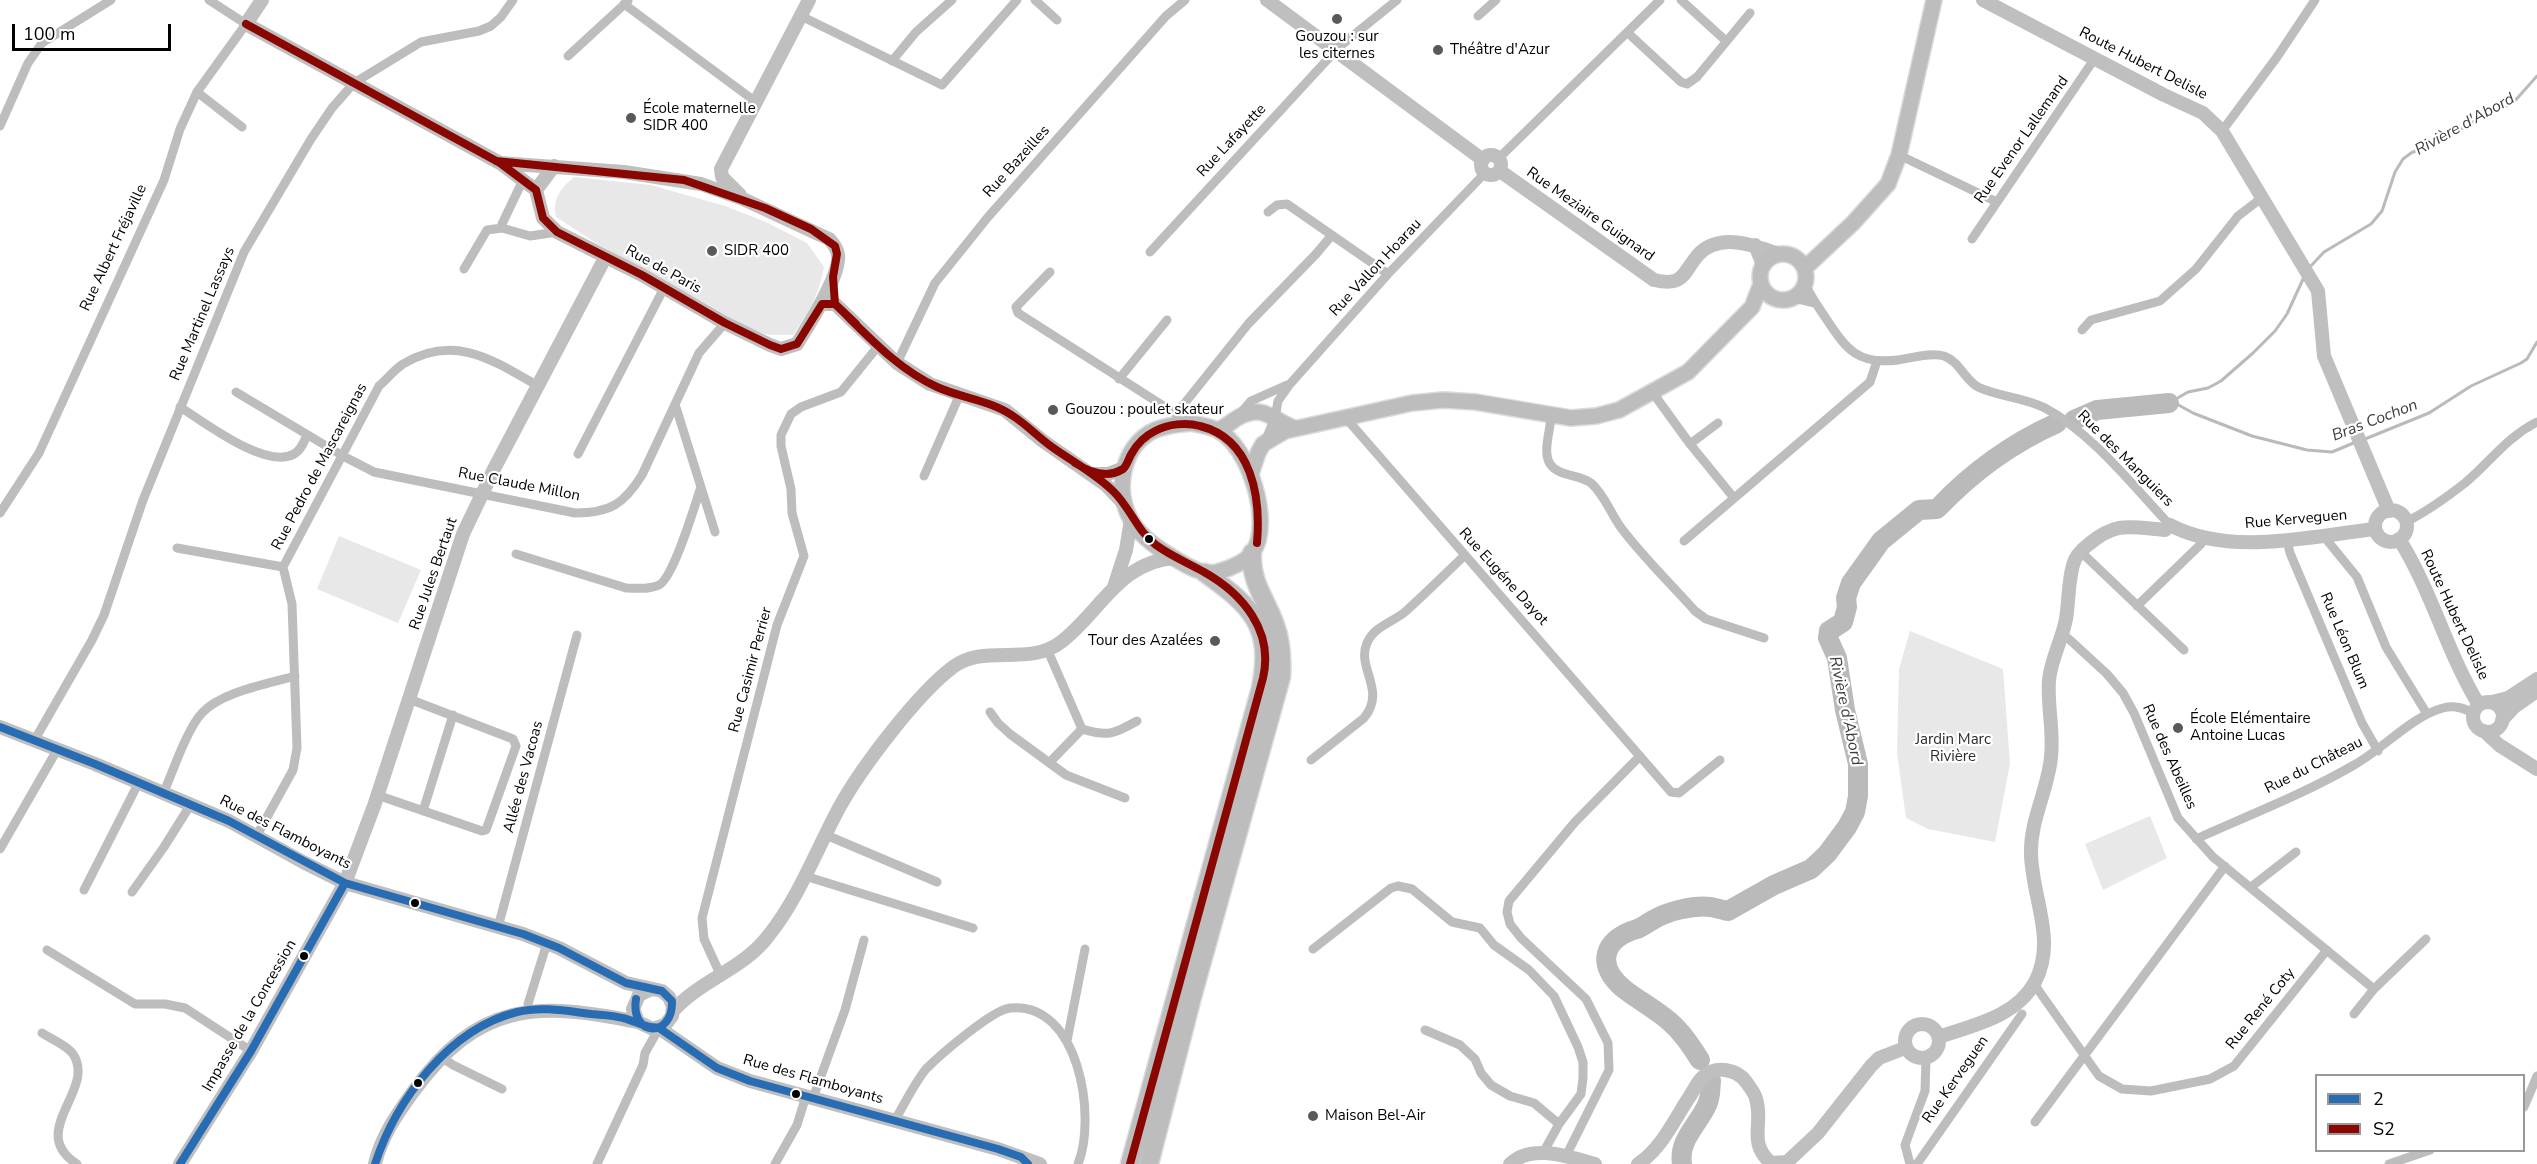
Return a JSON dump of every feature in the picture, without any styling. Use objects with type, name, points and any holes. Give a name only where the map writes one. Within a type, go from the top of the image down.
[{"type":"highway","points":[[1150,1161],[1192,998],[1281,677],[1279,642],[1275,624],[1256,587],[1252,571],[1252,553]]},
{"type":"highway","points":[[1132,1157],[1261,688],[1266,662],[1266,648],[1256,620],[1240,599],[1205,573]]},
{"type":"highway","points":[[1191,904],[1196,894],[1208,882]]},
{"type":"highway","points":[[1161,1011],[1167,1030]]},
{"type":"main road","points":[[1800,262],[1826,246],[1853,223],[1888,184],[1899,155],[1934,0]]},
{"type":"main road","points":[[1774,299],[1766,293],[1761,284],[1763,265],[1778,254],[1800,262]]},
{"type":"main road","points":[[1752,307],[1774,299],[1794,298],[1805,284],[1800,262]]},
{"type":"main road","points":[[1251,474],[1263,444],[1274,436],[1294,428],[1412,403],[1443,400],[1476,402],[1571,418],[1596,416],[1619,410],[1688,372],[1752,307],[1761,284]]},
{"type":"main road","points":[[1218,430],[1237,417],[1253,411],[1265,412],[1294,428]]},
{"type":"main road","points":[[1177,419],[1218,430],[1238,449],[1251,474],[1259,521],[1257,543],[1252,553],[1228,569],[1205,573],[1175,558],[1150,541],[1131,520],[1124,504],[1124,468],[1128,457],[1142,439],[1177,419]]},
{"type":"street","points":[[0,126],[28,63],[42,43],[111,0]]},
{"type":"street","points":[[209,0],[246,24],[500,163],[536,190],[554,166]]},
{"type":"street","name":"Rue Albert Fréjaville","points":[[0,513],[39,453],[164,180],[180,129],[197,92],[262,0]]},
{"type":"street","name":"Rue Martinel Lassays","points":[[34,741],[104,615],[143,500],[244,252],[311,139],[332,108],[354,83],[420,42],[479,31],[491,26],[501,17],[513,0]]},
{"type":"street","points":[[743,199],[722,177],[721,169],[809,0]]},
{"type":"street","points":[[892,61],[916,32],[952,0]]},
{"type":"street","points":[[800,15],[942,85],[1017,0]]},
{"type":"street","points":[[1035,0],[1057,20]]},
{"type":"street","name":"Rue Bazeilles","points":[[897,363],[935,283],[988,217],[1166,16],[1185,0]]},
{"type":"street","points":[[1267,0],[1484,166],[1489,155],[1499,164],[1660,0]]},
{"type":"street","name":"Rue Lafayette","points":[[1150,252],[1335,51],[1396,0]]},
{"type":"street","points":[[1478,16],[1496,0]]},
{"type":"street","points":[[1681,0],[1726,41]]},
{"type":"street","name":"Route Hubert Delisle","points":[[1983,0],[2164,95],[2204,113],[2222,131],[2314,284],[2320,300],[2324,356],[2389,511]]},
{"type":"street","points":[[2222,131],[2277,57],[2315,0]]},
{"type":"street","points":[[568,56],[626,2],[754,102]]},
{"type":"street","points":[[1628,33],[1681,82],[1687,84],[1697,76],[1750,13]]},
{"type":"street","name":"Rue Evenor Lallemand","points":[[1972,239],[2095,58]]},
{"type":"street","points":[[197,92],[242,127]]},
{"type":"street","points":[[701,184],[754,102]]},
{"type":"street","points":[[1899,155],[1996,202]]},
{"type":"street","points":[[500,163],[624,172],[701,184],[743,199],[829,239],[835,245],[838,257],[828,304],[879,345],[897,363],[930,384],[1005,410],[1043,441],[1106,485],[1124,504]]},
{"type":"street","name":"Rue Meziaire Guignard","points":[[1499,164],[1654,280],[1668,283],[1680,280],[1699,254],[1715,245],[1742,242],[1778,254]]},
{"type":"street","name":"Rue Vallon Hoarau","points":[[1263,444],[1275,418],[1278,401],[1290,384],[1484,166]]},
{"type":"street","points":[[502,228],[523,180]]},
{"type":"street","name":"Rue de Paris","points":[[536,190],[543,218],[557,232],[642,275],[725,323],[781,349],[797,344],[828,304]]},
{"type":"street","points":[[2082,330],[2091,320],[2160,301],[2196,269],[2238,216],[2263,197]]},
{"type":"street","points":[[1268,212],[1277,205],[1287,204],[1388,274]]},
{"type":"street","points":[[464,269],[487,230],[502,228],[530,236],[557,232]]},
{"type":"street","points":[[1050,272],[1023,298],[1016,307],[1018,313],[1177,419],[1249,323],[1332,235]]},
{"type":"street","points":[[1755,245],[1763,265]]},
{"type":"street","name":"Rue Jules Bertaut","points":[[345,883],[377,795],[463,534],[605,258]]},
{"type":"street","name":"Rue des Manguiers","points":[[1805,284],[1815,303],[1847,349],[1857,355],[1877,361],[1943,356],[1953,361],[1969,382],[1978,387],[2045,408],[2067,421],[2084,436],[2170,525]]},
{"type":"street","points":[[578,454],[664,288]]},
{"type":"street","points":[[1794,298],[1815,303]]},
{"type":"street","points":[[1119,379],[1167,320]]},
{"type":"street","name":"Rue Claude Millon","points":[[236,392],[374,472],[575,513],[596,513],[614,506],[630,494],[642,475],[699,353],[725,323]]},
{"type":"street","name":"Rue Casimir Perrier","points":[[721,976],[704,939],[702,918],[777,625],[804,556],[792,513],[791,489],[781,446],[781,435],[791,414],[801,407],[841,392],[879,345]]},
{"type":"street","name":"Rue Pedro de Mascareignas","points":[[257,835],[293,770],[297,748],[292,604],[283,567],[379,386],[403,365],[431,352],[458,350],[486,357],[538,386]]},
{"type":"street","points":[[1684,541],[1870,382],[1877,361]]},
{"type":"street","name":"Rue Vallon Hoarau","points":[[1237,417],[1242,408],[1251,401],[1290,384]]},
{"type":"street","points":[[1653,393],[1690,444],[1734,498]]},
{"type":"street","points":[[924,476],[960,394]]},
{"type":"street","points":[[675,404],[715,532]]},
{"type":"street","points":[[180,407],[249,449],[280,458],[299,450],[307,435]]},
{"type":"street","points":[[1551,415],[1547,451],[1553,468],[1579,476],[1592,484],[1622,528],[1695,611],[1706,619],[1764,638]]},
{"type":"street","name":"Rue Eugéne Dayot","points":[[1345,417],[1671,792],[1679,793],[1720,760]]},
{"type":"street","points":[[2399,539],[2394,542],[2384,541],[2375,529],[2380,515],[2389,511],[2399,513],[2406,522],[2418,516],[2465,483],[2510,438],[2537,422]]},
{"type":"street","points":[[1690,444],[1718,423]]},
{"type":"street","points":[[1092,474],[1108,474],[1124,468]]},
{"type":"street","points":[[516,554],[626,588],[644,589],[660,585],[671,571],[701,487]]},
{"type":"street","points":[[1114,588],[1131,520]]},
{"type":"street","name":"Route Hubert Delisle","points":[[2406,522],[2405,531],[2399,539],[2411,558],[2464,681],[2481,707],[2502,711],[2501,722],[2514,756]]},
{"type":"street","name":"Rue Kerveguen","points":[[1939,1037],[1994,1018],[2010,1009],[2034,984],[2042,967],[2046,947],[2032,874],[2032,835],[2051,756],[2049,680],[2063,636],[2068,584],[2073,562],[2080,551],[2103,532],[2117,526],[2165,530],[2170,525],[2204,537],[2236,542],[2287,540],[2375,529]]},
{"type":"street","points":[[2325,534],[2326,539],[2356,577],[2386,647],[2427,714]]},
{"type":"street","points":[[2137,606],[2201,544],[2204,537]]},
{"type":"street","name":"Rue Léon Blum","points":[[2287,540],[2290,553],[2362,723],[2378,750]]},
{"type":"street","points":[[177,548],[283,567]]},
{"type":"street","points":[[2080,551],[2184,650]]},
{"type":"street","points":[[1311,760],[1370,711],[1373,694],[1365,654],[1370,638],[1377,630],[1404,613],[1464,556]]},
{"type":"street","points":[[597,1164],[643,1065],[645,1053],[659,1028],[669,1021],[681,1002],[721,976],[758,948],[769,936],[791,904],[840,807],[872,760],[915,705],[950,669],[965,660],[979,657],[1026,656],[1048,651],[1062,641],[1114,588],[1144,564],[1175,558]]},
{"type":"street","name":"Allée des Vacoas","points":[[498,927],[577,635]]},
{"type":"street","name":"Rue des Abeilles","points":[[2063,636],[2078,646],[2123,693],[2134,713],[2178,818],[2196,839],[2225,866],[2374,989]]},
{"type":"street","points":[[1048,651],[1082,729]]},
{"type":"street","points":[[164,792],[196,721],[208,707],[229,696],[295,676]]},
{"type":"street","points":[[2481,707],[2508,698],[2537,679]]},
{"type":"street","points":[[2484,731],[2493,730],[2514,707],[2537,691]]},
{"type":"street","points":[[377,795],[482,831],[486,830],[516,746],[513,739],[409,699]]},
{"type":"street","name":"Route Hubert Delisle","points":[[2481,707],[2476,726],[2499,746],[2537,769]]},
{"type":"street","name":"Rue du Château","points":[[2196,839],[2329,778],[2378,750],[2427,714],[2443,708],[2481,707]]},
{"type":"street","points":[[990,712],[1010,734],[1066,775],[1125,798]]},
{"type":"street","points":[[423,811],[453,715]]},
{"type":"street","points":[[1082,729],[1107,735],[1119,732],[1137,721]]},
{"type":"street","name":"Rue des Flamboyants","points":[[0,727],[191,804],[257,835],[345,883],[498,927],[548,944],[626,983],[659,992]]},
{"type":"street","points":[[1050,762],[1082,729]]},
{"type":"street","points":[[0,849],[57,750]]},
{"type":"street","points":[[1566,1156],[1609,1070],[1608,1043],[1586,999],[1521,938],[1510,924],[1507,912],[1509,901],[1575,822],[1640,756]]},
{"type":"street","points":[[84,890],[139,782]]},
{"type":"street","points":[[132,892],[164,848],[191,804]]},
{"type":"street","points":[[825,835],[937,882]]},
{"type":"street","points":[[2251,887],[2296,852]]},
{"type":"street","points":[[2035,1122],[2225,866]]},
{"type":"street","points":[[805,876],[973,928]]},
{"type":"street","name":"Impasse de la Concession","points":[[180,1164],[251,1051],[345,883]]},
{"type":"street","points":[[1313,949],[1391,888],[1398,886],[1412,889],[1452,922],[1480,928],[1494,945],[1529,970],[1554,996],[1573,1033],[1583,1062],[1581,1094],[1559,1124],[1543,1153]]},
{"type":"street","points":[[2354,1014],[2374,989],[2426,939]]},
{"type":"street","points":[[776,1164],[797,1125],[845,1010],[864,940]]},
{"type":"street","points":[[529,1010],[528,1004],[548,944]]},
{"type":"street","points":[[1066,1041],[1085,949]]},
{"type":"street","points":[[47,950],[135,1004],[165,1004],[185,1008],[251,1051]]},
{"type":"street","name":"Rue René Coty","points":[[2034,984],[2099,1076],[2122,1089],[2151,1091],[2210,1079],[2234,1066],[2327,950]]},
{"type":"street","points":[[626,983],[635,1002],[634,1014],[638,1022]]},
{"type":"street","points":[[612,1016],[627,1010],[643,992],[687,991],[705,985]]},
{"type":"street","points":[[659,992],[672,1001],[673,1013]]},
{"type":"street","points":[[895,1120],[926,1070],[950,1048],[992,1016],[1009,1008],[1028,1009],[1045,1017],[1066,1041],[1078,1069],[1085,1103],[1084,1146],[1077,1163]]},
{"type":"street","points":[[375,1164],[380,1145],[391,1125],[421,1081],[454,1045],[489,1023],[529,1010],[612,1016],[638,1022],[648,1028],[659,1028]]},
{"type":"street","name":"Rue des Flamboyants","points":[[673,1013],[675,1031],[691,1051]]},
{"type":"street","name":"Rue Kerveguen","points":[[1917,1164],[2022,1014]]},
{"type":"street","points":[[1910,1164],[1905,1145],[1924,1091],[1926,1058],[1938,1048],[1939,1037],[1932,1027],[1926,1024],[1915,1025],[1905,1037],[1905,1048],[1911,1056],[1926,1058]]},
{"type":"street","name":"Rue des Flamboyants","points":[[659,1028],[691,1051],[732,1075],[895,1120],[1040,1164]]},
{"type":"street","points":[[1425,1030],[1460,1045],[1475,1059],[1481,1074],[1491,1085],[1510,1096],[1534,1103],[1559,1124]]},
{"type":"street","points":[[42,1033],[69,1050],[76,1060],[78,1078],[58,1125],[58,1138],[64,1152],[77,1164]]},
{"type":"street","points":[[1638,1164],[1659,1144],[1701,1078],[1719,1070],[1736,1072],[1744,1078],[1756,1097],[1758,1109],[1756,1140],[1760,1149],[1772,1162],[1787,1162],[1818,1132],[1871,1065],[1879,1058],[1905,1048]]},
{"type":"street","points":[[441,1057],[502,1089]]},
{"type":"street","points":[[2528,1106],[2537,1076]]},
{"type":"street","points":[[2389,1164],[2424,1152]]},
{"type":"street","points":[[1510,1164],[1525,1155],[1543,1153],[1566,1156],[1595,1164]]},
{"type":"green space","name":"SIDR 400","points":[[574,177],[651,185],[725,206],[766,222],[807,243],[824,267],[813,303],[804,319],[793,335],[768,335],[740,325],[716,309],[596,243],[556,217],[555,205],[559,194]]},
{"type":"green space","points":[[339,536],[421,570],[398,623],[317,589]]},
{"type":"green space","name":"Jardin Marc Rivière","points":[[1910,631],[2003,669],[2010,764],[1995,842],[1928,829],[1906,818],[1897,753],[1899,669]]},
{"type":"green space","points":[[2150,816],[2167,858],[2103,890],[2085,844]]},
{"type":"waterway","name":"Rivière d'Abord","points":[[2309,268],[2324,252],[2371,224],[2382,211],[2395,172],[2403,159],[2513,103],[2537,76]]},
{"type":"waterway","name":"Rivière d'Abord","points":[[2169,403],[2188,392],[2208,388],[2221,381],[2253,353],[2275,331],[2287,314],[2304,277]]},
{"type":"waterway","name":"Bras Cochon","points":[[2365,439],[2429,413],[2471,386],[2521,363],[2527,359],[2537,342]]},
{"type":"waterway","name":"Rivière d'Abord","points":[[2074,420],[2097,410],[2169,403]]},
{"type":"waterway","name":"Bras Cochon","points":[[2170,403],[2175,403],[2193,413],[2252,436],[2307,450],[2332,452],[2356,442]]},
{"type":"waterway","name":"Rivière d'Abord","points":[[1700,1060],[1674,1025],[1615,980],[1606,962],[1610,946],[1625,933],[1673,911],[1704,907],[1728,911],[1774,885],[1811,869],[1827,854],[1847,827],[1855,812],[1858,796],[1858,764],[1845,710],[1837,658],[1828,638],[1829,631],[1843,622],[1847,607],[1846,598],[1851,583],[1881,541],[1919,510],[1937,509],[1993,460],[2057,423]]},
{"type":"waterway","name":"Rivière d'Abord","points":[[1682,1164],[1683,1147],[1708,1102],[1711,1081]]},
{"type":"transit line","name":"S2","points":[[246,24],[500,163],[536,190],[543,218],[557,232],[642,275],[725,323],[770,345],[781,349],[797,344],[822,304],[835,304],[895,361],[909,371],[946,391],[1004,411],[1092,474],[1120,499],[1144,533],[1156,545],[1218,581],[1243,603],[1252,616],[1264,645],[1263,678],[1130,1164]]},
{"type":"transit line","name":"S2","points":[[496,161],[684,180],[765,208],[811,229],[835,246],[837,254],[833,277],[835,304],[856,324]]},
{"type":"transit line","name":"S2","points":[[1075,463],[1092,471],[1111,474],[1123,469],[1139,443],[1160,429],[1171,425],[1189,424],[1218,433],[1231,443],[1250,472],[1257,507],[1257,543]]},
{"type":"transit line","name":"2","points":[[0,727],[95,764],[229,821],[345,883],[523,934],[559,948],[626,983],[662,991],[672,1001],[666,1022],[659,1027],[645,1026],[639,1021],[636,999]]},
{"type":"transit line","name":"2","points":[[180,1164],[251,1051],[345,883]]},
{"type":"transit line","name":"2","points":[[375,1164],[396,1116],[428,1070],[469,1034],[492,1021],[517,1012],[545,1009],[615,1016],[647,1026],[662,1027]]},
{"type":"transit line","name":"2","points":[[659,1028],[717,1068],[750,1081],[998,1149],[1021,1157],[1028,1164]]},
{"type":"place","name":"Gouzou : sur les citernes","points":[[1337,19]]},
{"type":"place","name":"Théâtre d'Azur","points":[[1438,50]]},
{"type":"place","name":"École maternelle SIDR 400","points":[[631,118]]},
{"type":"place","name":"SIDR 400","points":[[712,251]]},
{"type":"place","name":"Gouzou : poulet skateur","points":[[1053,410]]},
{"type":"place","name":"Tour des Azalées","points":[[1215,641]]},
{"type":"place","name":"École Elémentaire Antoine Lucas","points":[[2178,728]]},
{"type":"place","name":"Maison Bel-Air","points":[[1313,1116]]}]
